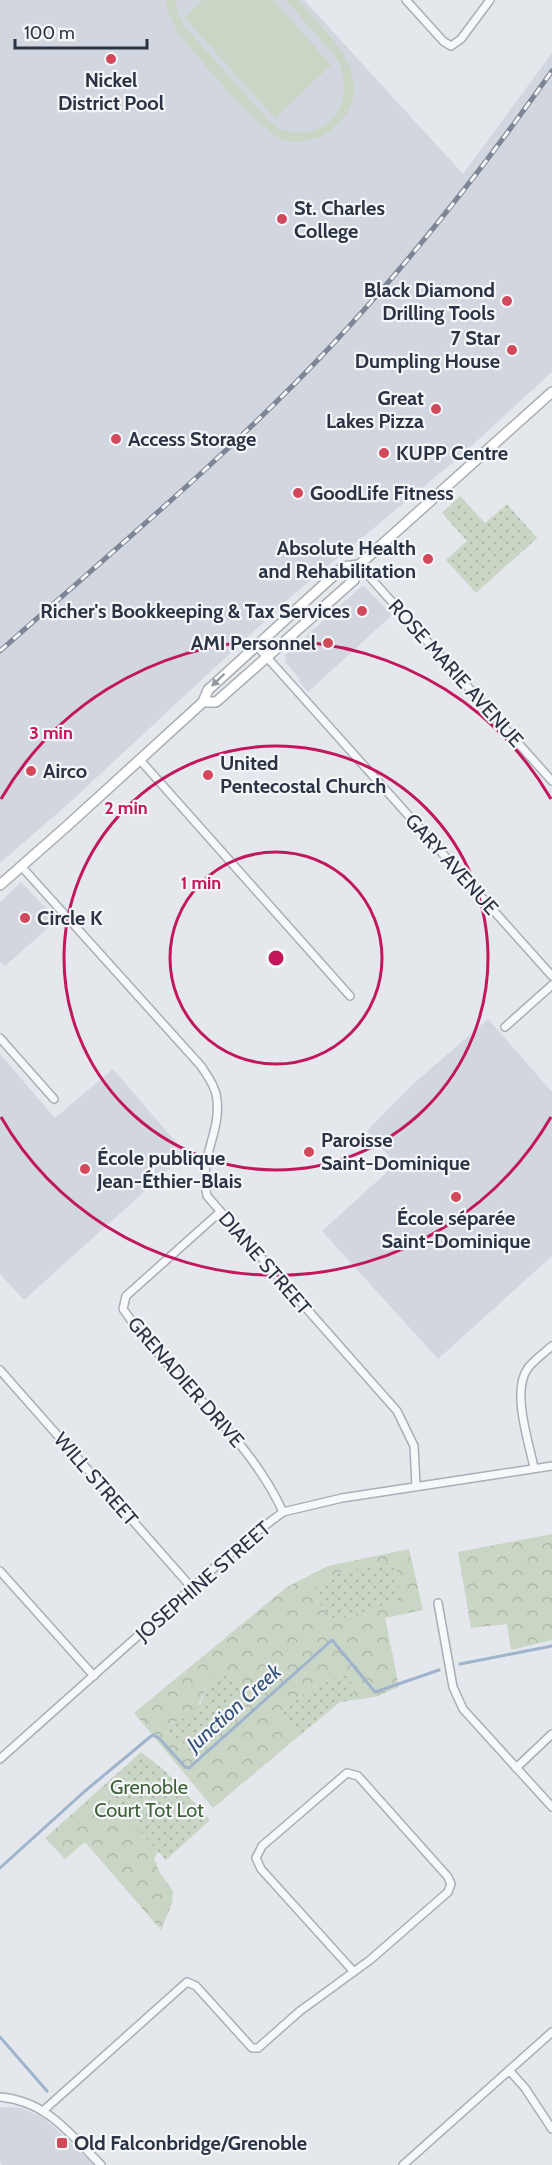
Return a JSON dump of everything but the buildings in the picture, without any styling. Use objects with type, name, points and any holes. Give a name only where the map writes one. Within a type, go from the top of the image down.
[{"type":"main road","points":[[203,702],[216,702],[354,580],[359,565],[552,392]]},
{"type":"main road","points":[[0,885],[203,702],[208,690],[343,567],[359,565]]},
{"type":"street","points":[[406,0],[438,37],[451,46],[461,39],[489,0]]},
{"type":"street","name":"ROSE MARIE AVENUE","points":[[359,565],[552,781]]},
{"type":"street","name":"GARY AVENUE","points":[[256,645],[552,976]]},
{"type":"street","points":[[140,760],[350,996]]},
{"type":"street","name":"DIANE STREET","points":[[21,866],[201,1066],[213,1083],[217,1100],[216,1123],[206,1161],[204,1180],[207,1196],[397,1411],[414,1446],[416,1486]]},
{"type":"street","points":[[505,1027],[552,985]]},
{"type":"street","points":[[0,1038],[54,1099]]},
{"type":"street","name":"GRENADIER DRIVE","points":[[220,1212],[126,1296],[123,1309],[142,1336],[250,1456],[272,1488],[283,1512]]},
{"type":"street","points":[[534,1468],[520,1400],[521,1383],[528,1368],[552,1346]]},
{"type":"street","name":"WILL STREET","points":[[0,1370],[192,1588]]},
{"type":"street","name":"JOSEPHINE STREET","points":[[0,1759],[242,1543],[283,1512],[342,1498],[552,1466]]},
{"type":"street","points":[[0,1571],[94,1676]]},
{"type":"street","points":[[438,1603],[453,1688],[463,1709],[552,1807]]},
{"type":"street","points":[[516,1768],[552,1734]]},
{"type":"street","points":[[44,2110],[185,1983],[190,1982],[196,1986],[254,2048],[260,2047],[300,2011],[354,1972],[370,1960],[443,1897],[452,1884],[448,1876],[358,1776],[346,1773],[262,1846],[256,1858],[261,1869],[354,1972]]},
{"type":"street","points":[[403,2165],[552,2032]]},
{"type":"street","points":[[509,2070],[525,2088],[552,2129]]},
{"type":"street","points":[[0,2097],[29,2102],[44,2110],[101,2165]]},
{"type":"shaded area","points":[[0,0],[304,0],[463,174],[552,53],[552,372],[457,459],[294,594],[68,804],[0,863]]},
{"type":"shaded area","points":[[363,585],[392,615],[308,692],[286,663],[285,655]]},
{"type":"shaded area","points":[[21,882],[57,920],[5,966],[0,961],[0,902]]},
{"type":"shaded area","name":"École séparée Saint-Dominique","points":[[488,1019],[552,1092],[552,1256],[438,1359],[322,1231],[396,1164],[367,1131],[412,1085]]},
{"type":"shaded area","name":"École publique Jean-Éthier-Blais","points":[[0,1054],[55,1118],[113,1069],[186,1154],[24,1300],[0,1274]]},
{"type":"shaded area","points":[[0,2108],[22,2108],[45,2119],[94,2165],[2,2165],[0,2161]]},
{"type":"green space","points":[[166,0],[175,0],[185,27],[270,122],[280,129],[302,133],[328,122],[337,112],[344,86],[336,57],[286,0],[298,0],[337,45],[347,61],[353,78],[354,95],[348,112],[333,129],[315,139],[294,142],[272,134],[210,71],[184,40],[171,19]]},
{"type":"green space","points":[[203,0],[273,0],[331,65],[275,118],[184,17]]},
{"type":"green space","points":[[460,496],[485,523],[507,504],[537,538],[476,593],[446,560],[467,541],[442,513]]},
{"type":"green space","points":[[552,1534],[552,1640],[511,1650],[507,1624],[471,1628],[458,1552]]},
{"type":"green space","points":[[409,1549],[423,1610],[385,1618],[399,1687],[375,1697],[354,1700],[350,1674],[313,1687],[279,1714],[299,1736],[213,1808],[134,1713],[287,1587],[328,1566]],"holes":[[[379,1563],[393,1563],[398,1574],[400,1601],[335,1620],[316,1600],[312,1589],[335,1574]],[[223,1674],[241,1682],[247,1693],[244,1701],[239,1709],[197,1751],[191,1752],[182,1742],[164,1731],[164,1726],[181,1720],[192,1712],[197,1707],[207,1684]]]},
{"type":"green space","points":[[379,1563],[393,1563],[398,1573],[401,1601],[335,1620],[316,1600],[312,1589],[335,1574]]},
{"type":"green space","points":[[223,1674],[241,1682],[247,1693],[244,1701],[239,1709],[197,1751],[191,1752],[182,1742],[164,1731],[164,1726],[174,1723],[201,1703],[207,1684]]},
{"type":"green space","points":[[350,1674],[354,1700],[340,1702],[299,1736],[279,1714],[313,1687]]},
{"type":"green space","name":"Grenoble Court Tot Lot","points":[[141,1752],[165,1771],[210,1820],[166,1860],[100,1789]]},
{"type":"green space","points":[[100,1789],[158,1851],[154,1859],[160,1873],[173,1891],[172,1903],[161,1930],[85,1842],[65,1859],[45,1838]]},
{"type":"waterway","name":"Junction Creek","points":[[0,1868],[85,1791],[153,1735],[159,1738],[185,1767],[189,1768],[332,1640],[375,1692],[439,1670]]},
{"type":"waterway","points":[[460,1664],[552,1646]]},
{"type":"waterway","name":"Junction Creek","points":[[0,2037],[47,2091]]},
{"type":"railway","points":[[0,651],[210,465],[330,347],[446,213],[552,71]]},
{"type":"place","name":"Nickel District Pool","points":[[111,59]]},
{"type":"place","name":"St. Charles College","points":[[282,219]]},
{"type":"place","name":"Black Diamond Drilling Tools","points":[[507,301]]},
{"type":"place","name":"7 Star Dumpling House","points":[[512,350]]},
{"type":"place","name":"Great Lakes Pizza","points":[[436,409]]},
{"type":"place","name":"Access Storage","points":[[116,439]]},
{"type":"place","name":"KUPP Centre","points":[[384,453]]},
{"type":"place","name":"GoodLife Fitness","points":[[298,493]]},
{"type":"place","name":"Absolute Health and Rehabilitation","points":[[428,559]]},
{"type":"place","name":"Richer's Bookkeeping & Tax Services","points":[[362,611]]},
{"type":"place","name":"AMI Personnel","points":[[328,643]]},
{"type":"place","name":"Airco","points":[[31,771]]},
{"type":"place","name":"United Pentecostal Church","points":[[208,775]]},
{"type":"place","name":"Circle K","points":[[25,918]]},
{"type":"place","name":"Paroisse Saint-Dominique","points":[[309,1152]]},
{"type":"place","name":"École publique Jean-Éthier-Blais","points":[[85,1169]]},
{"type":"place","name":"École séparée Saint-Dominique","points":[[456,1197]]},
{"type":"place","name":"Old Falconbridge/Grenoble","points":[[62,2143]]}]
